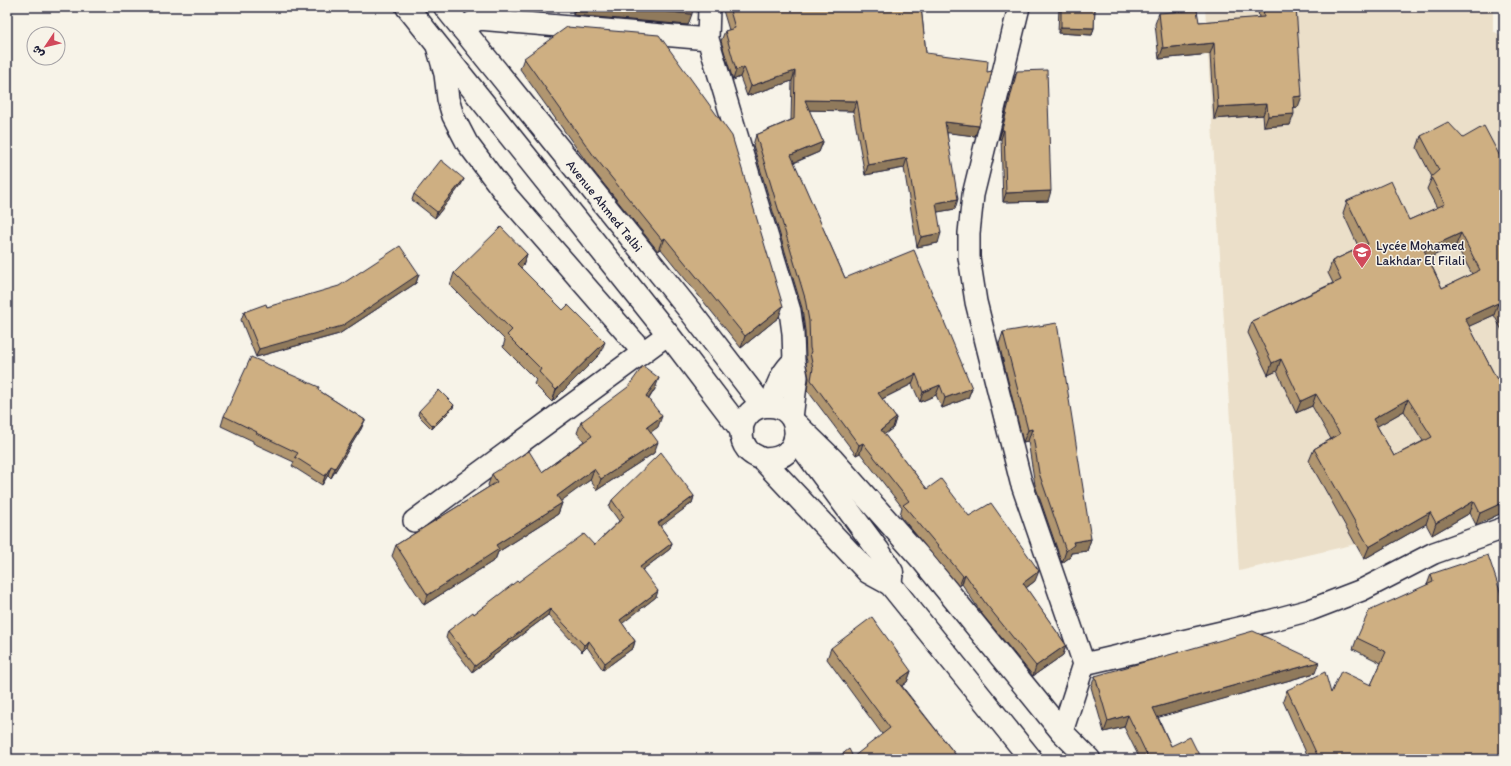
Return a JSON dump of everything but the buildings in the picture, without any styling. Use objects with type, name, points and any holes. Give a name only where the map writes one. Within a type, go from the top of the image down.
[{"type":"main road","points":[[407,7],[668,334],[742,431]]},
{"type":"main road","name":"Avenue Ahmed Talbi","points":[[445,7],[473,18],[685,305],[767,406]]},
{"type":"main road","points":[[794,426],[792,447],[787,454],[779,458],[770,460],[762,459],[753,455],[747,449],[743,440],[743,422],[755,409],[767,406],[782,409],[794,426],[878,550],[892,572],[890,584]]},
{"type":"main road","points":[[794,426],[833,460],[924,562],[1062,732],[1089,759]]},
{"type":"main road","points":[[762,459],[868,572],[890,584],[1031,759]]},
{"type":"street","points":[[709,7],[708,39],[790,312],[793,333],[794,361],[797,377],[794,426]]},
{"type":"street","points":[[1019,7],[973,195],[969,233],[970,257],[976,302],[1021,482],[1084,664],[1062,732]]},
{"type":"street","points":[[473,18],[708,39]]},
{"type":"street","points":[[437,46],[445,74],[448,99],[453,116],[467,143],[507,196],[643,352]]},
{"type":"street","points":[[414,521],[668,334]]},
{"type":"street","points":[[767,406],[780,377],[787,366],[794,361]]},
{"type":"street","points":[[1084,664],[1310,610],[1362,590],[1434,553],[1504,528]]},
{"type":"shaded area","name":"Lycée Mohamed Lakhdar El Filali","points":[[1205,7],[1493,7],[1493,31],[1504,37],[1504,500],[1373,540],[1239,571]]},
{"type":"place","name":"Lycée Mohamed Lakhdar El Filali","points":[[1362,269]]}]
